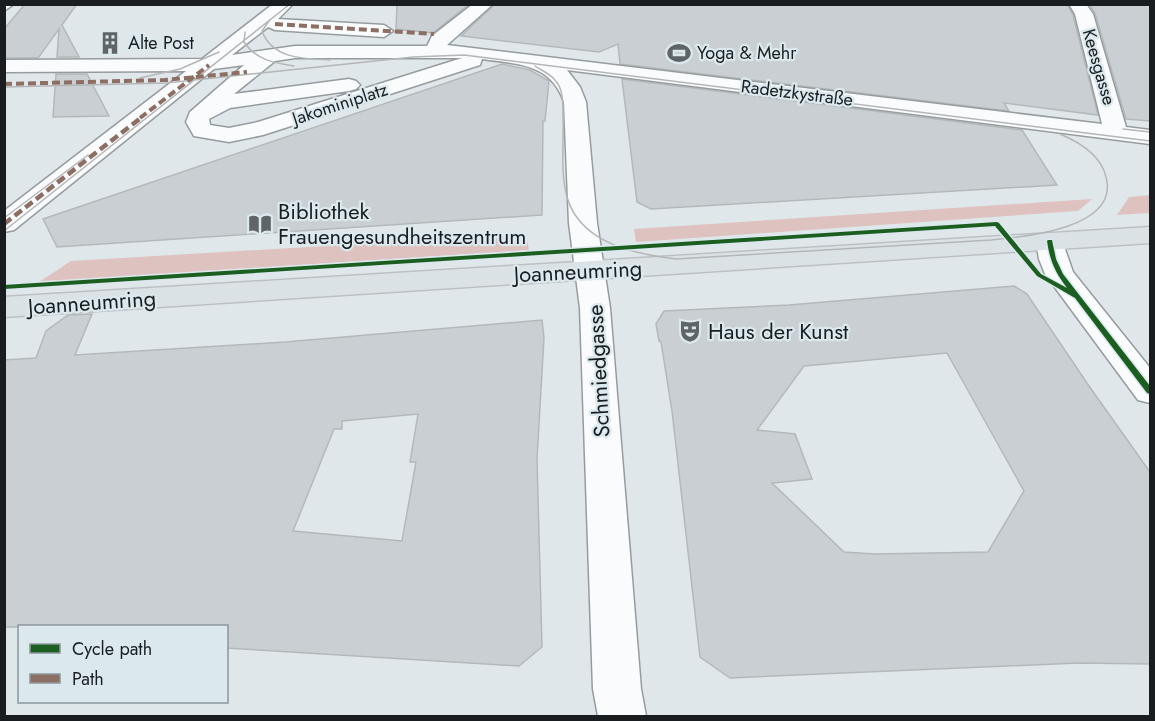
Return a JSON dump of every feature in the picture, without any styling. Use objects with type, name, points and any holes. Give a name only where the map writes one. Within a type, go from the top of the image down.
[{"type":"main road","name":"Joanneumring","points":[[4,307],[1150,235]]},
{"type":"street","points":[[435,44],[485,4]]},
{"type":"street","name":"Keesgasse","points":[[1077,4],[1084,15],[1116,132]]},
{"type":"street","points":[[4,224],[209,65],[242,65],[277,14],[435,44],[456,55],[458,60],[434,73]]},
{"type":"street","name":"Radetzkystraße","points":[[435,44],[498,55],[1150,136]]},
{"type":"street","name":"Jakominiplatz","points":[[4,84],[190,79],[272,55],[380,50],[435,44]]},
{"type":"street","name":"Jakominiplatz","points":[[4,66],[321,64],[435,44]]},
{"type":"street","name":"Jakominiplatz","points":[[202,112],[226,102],[349,85],[401,67],[435,44]]},
{"type":"street","name":"Jakominiplatz","points":[[321,64],[272,55],[242,65],[202,112],[197,122],[202,131],[219,135],[243,133],[498,55]]},
{"type":"street","points":[[521,57],[556,71],[571,92],[601,78],[629,71]]},
{"type":"street","name":"Jakominiplatz","points":[[242,65],[247,87],[401,67]]},
{"type":"street","name":"Schmiedgasse","points":[[571,92],[583,223],[591,271],[617,689],[622,717]]},
{"type":"street","points":[[1050,241],[1053,259],[1060,274],[1150,391]]},
{"type":"shaded area","points":[[1150,195],[1150,213],[1117,215],[1129,197]]},
{"type":"shaded area","points":[[1092,199],[1078,211],[636,242],[634,229]]},
{"type":"shaded area","points":[[526,234],[529,250],[39,282],[71,261]]},
{"type":"building","points":[[25,4],[77,4],[62,25],[79,57],[57,57],[59,29],[38,58],[4,58],[4,29]]},
{"type":"building","points":[[397,4],[469,4],[433,33],[396,29]]},
{"type":"building","points":[[495,4],[1067,4],[1073,15],[1098,115],[1004,103],[1009,111],[620,64],[618,44],[599,52],[461,36]]},
{"type":"building","points":[[1089,4],[1150,4],[1150,121],[1126,119],[1095,13]]},
{"type":"building","points":[[502,64],[530,70],[549,81],[545,121],[543,121],[542,215],[57,247],[43,219]]},
{"type":"building","points":[[56,74],[87,74],[109,116],[53,117]]},
{"type":"building","points":[[622,79],[1022,130],[1057,185],[651,209],[637,202]]},
{"type":"building","points":[[1014,286],[1027,294],[1150,472],[1150,664],[1078,663],[730,678],[700,657],[672,411],[656,324],[664,311],[789,305]],"holes":[[[947,353],[1024,491],[988,552],[875,554],[844,552],[772,483],[812,479],[795,434],[757,430],[804,366]]]},
{"type":"building","points":[[92,314],[75,355],[285,342],[542,320],[544,338],[537,459],[542,647],[519,666],[228,648],[228,625],[18,625],[18,627],[4,627],[4,360],[36,358],[46,331],[68,315]],"holes":[[[418,414],[410,462],[416,462],[402,541],[293,531],[334,429],[342,429],[342,421]]]},
{"type":"tram line","points":[[244,40],[290,4]]},
{"type":"tram line","points":[[269,21],[262,31],[273,47],[290,56],[330,60]]},
{"type":"tram line","points":[[244,40],[245,32]]},
{"type":"tram line","points":[[194,80],[244,40]]},
{"type":"tram line","points":[[244,40],[260,57],[294,66]]},
{"type":"tram line","points":[[140,78],[180,69],[219,52]]},
{"type":"tram line","points":[[194,80],[413,57],[464,55],[1150,141]]},
{"type":"tram line","points":[[535,66],[552,77],[561,92],[564,178],[567,197],[574,213],[596,236],[611,243],[643,254],[676,259],[991,240],[1026,236],[1067,226],[1085,219],[1099,208],[1107,194],[1106,177],[1099,162],[1088,150],[1060,134]]},
{"type":"tram line","points":[[4,87],[166,83],[194,80]]},
{"type":"tram line","points":[[4,231],[194,80]]},
{"type":"tram line","points":[[1123,129],[1150,132]]},
{"type":"tram line","points":[[4,218],[88,155]]},
{"type":"marked path","points":[[275,24],[434,34]]},
{"type":"marked path","points":[[4,224],[209,65]]},
{"type":"marked path","points":[[4,84],[165,80],[247,72]]},
{"type":"cycle path","points":[[4,287],[997,224],[1039,275],[1078,297]]},
{"type":"cycle path","points":[[1050,241],[1053,259],[1060,274],[1150,391]]},
{"type":"place","name":"Alte Post","points":[[110,43]]},
{"type":"place","name":"Yoga & Mehr","points":[[679,53]]},
{"type":"place","name":"Bibliothek Frauengesundheitszentrum","points":[[260,224]]},
{"type":"place","name":"Haus der Kunst","points":[[690,331]]}]
